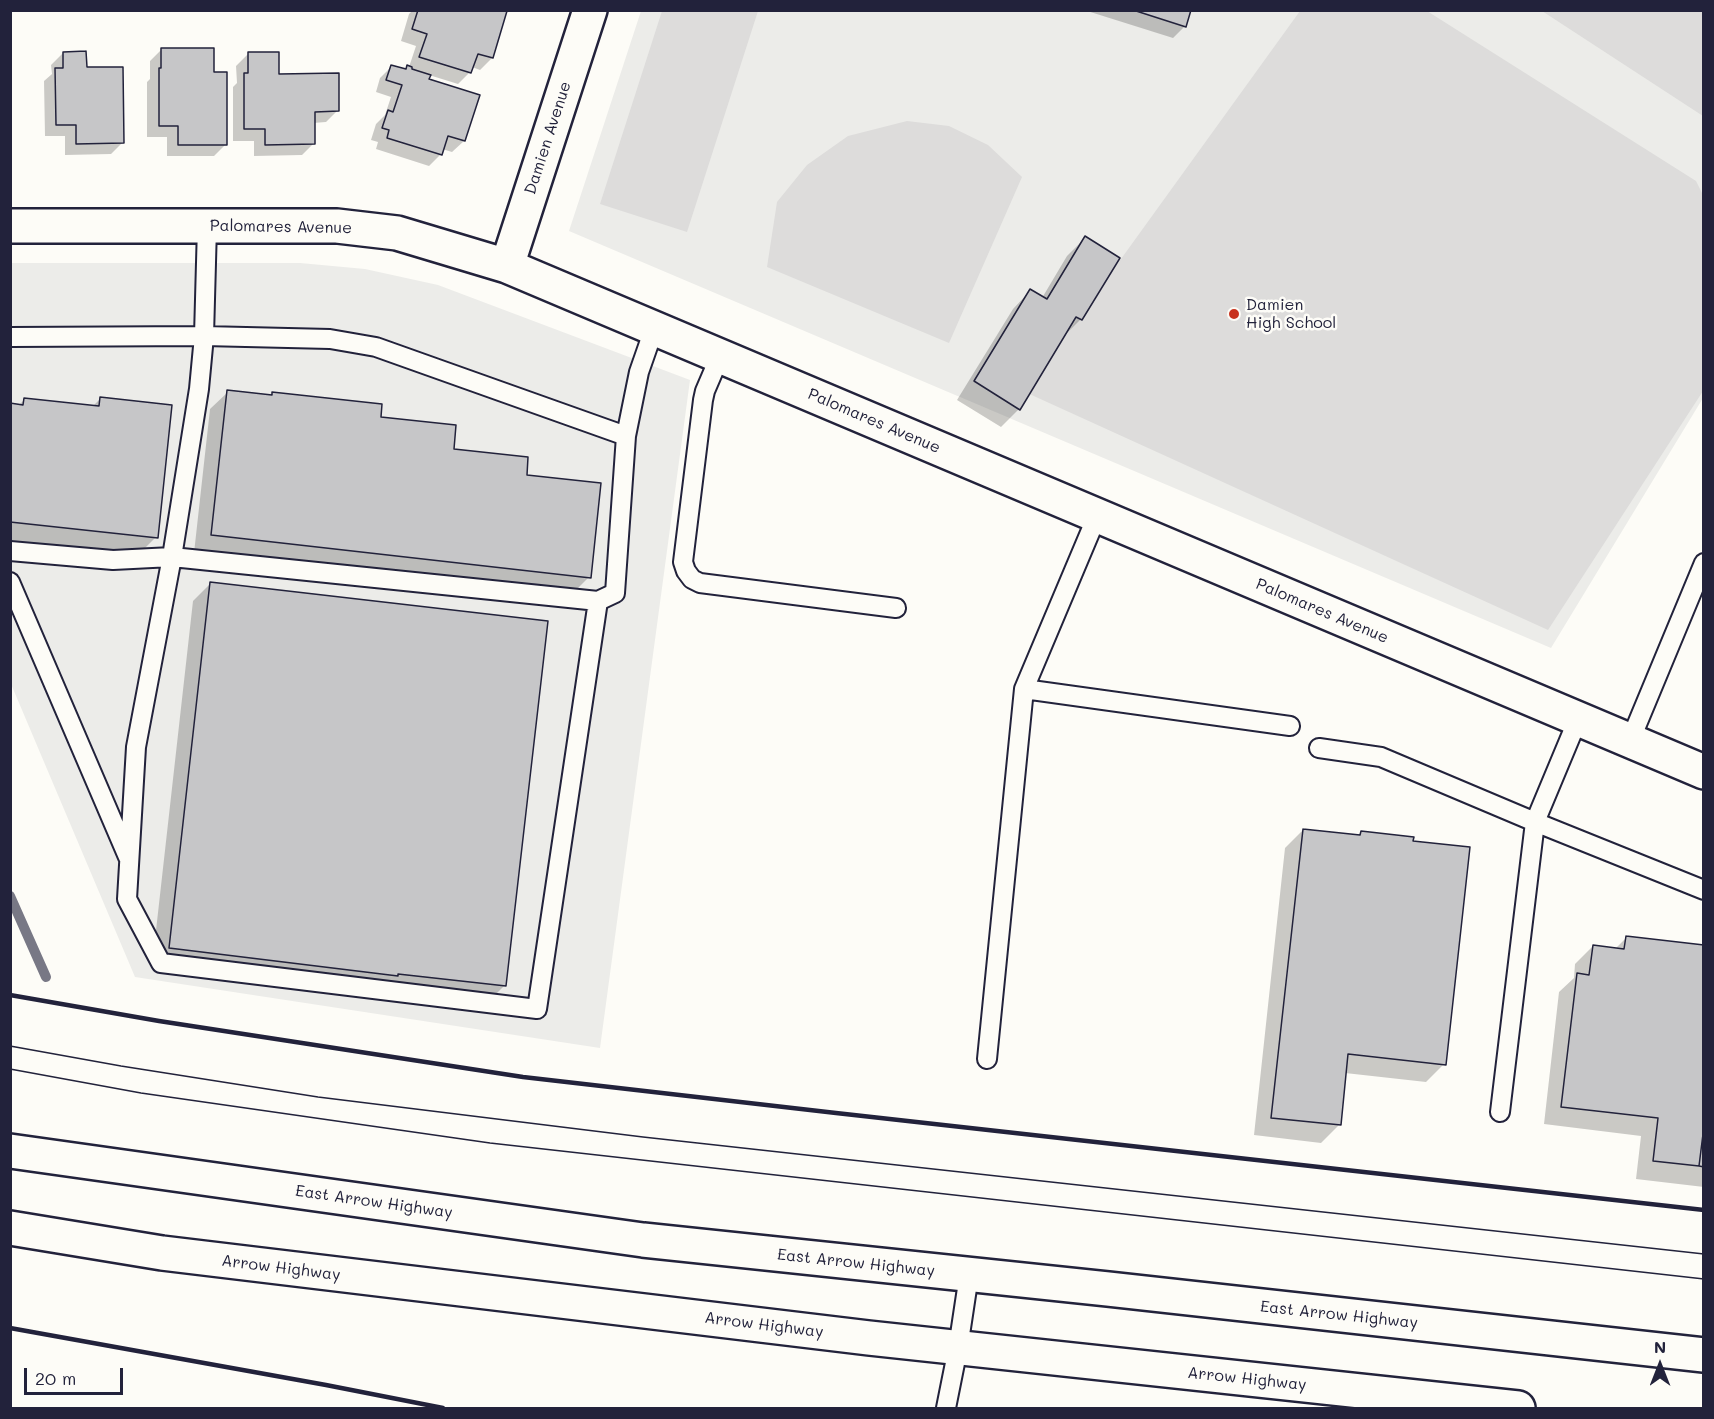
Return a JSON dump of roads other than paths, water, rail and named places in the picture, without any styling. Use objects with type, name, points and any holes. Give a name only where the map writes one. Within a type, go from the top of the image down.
[{"type":"main road","name":"Damien Avenue","points":[[507,266],[590,10]]},
{"type":"main road","name":"Palomares Avenue","points":[[10,226],[337,226],[396,233],[507,266],[1704,772]]},
{"type":"main road","name":"East Arrow Highway","points":[[10,1151],[643,1240],[1704,1355]]},
{"type":"main road","name":"Arrow Highway","points":[[10,1228],[162,1253],[1454,1405],[1518,1408]]},
{"type":"lane","points":[[207,226],[204,336],[199,389],[172,557],[136,747],[127,899],[161,963],[537,1009],[598,601]]},
{"type":"lane","points":[[10,551],[113,560],[172,557],[598,601],[615,592],[626,436],[639,372],[654,329]]},
{"type":"lane","points":[[10,337],[204,336],[330,339],[376,347],[626,436]]},
{"type":"lane","points":[[720,356],[703,400],[683,562],[686,571],[692,579],[700,583],[896,608]]},
{"type":"lane","points":[[987,1059],[1024,688],[1097,516]]},
{"type":"lane","points":[[1630,741],[1704,563]]},
{"type":"lane","points":[[10,582],[129,861]]},
{"type":"lane","points":[[1024,688],[1290,726]]},
{"type":"lane","points":[[1500,1112],[1535,822],[1578,719]]},
{"type":"lane","points":[[1319,748],[1381,757],[1704,891]]},
{"type":"lane","points":[[946,1408],[969,1275]]},
{"type":"waterway","points":[[10,896],[46,977]]},
{"type":"tram line","points":[[10,1046],[318,1097],[643,1137],[1704,1254]]},
{"type":"tram line","points":[[10,1069],[141,1093],[490,1143],[1704,1279]]},
{"type":"railway","points":[[10,995],[159,1021],[523,1077],[1704,1210]]},
{"type":"railway","points":[[10,1328],[443,1408]]},
{"type":"place","name":"Damien High School","points":[[1234,314]]}]
